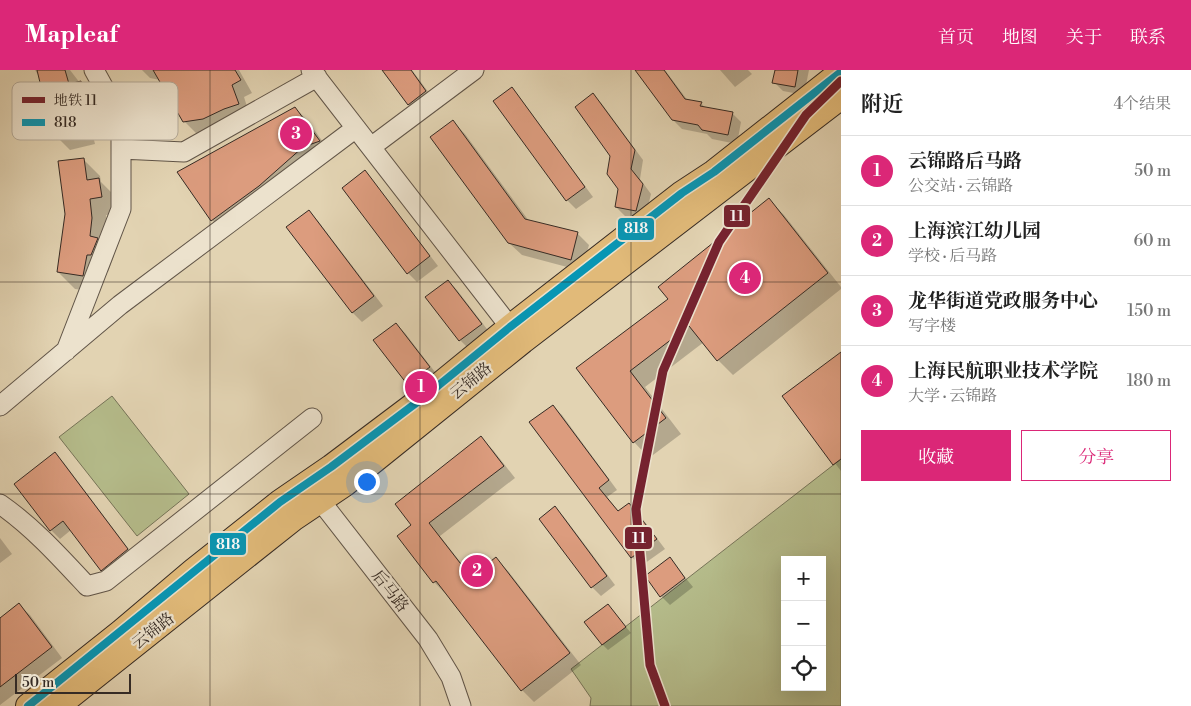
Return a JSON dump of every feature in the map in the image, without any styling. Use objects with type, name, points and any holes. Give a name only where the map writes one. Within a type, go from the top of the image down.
[{"type":"main road","name":"云锦路","points":[[58,706],[293,519],[314,492],[428,394],[510,327],[682,193],[714,172],[841,72]]},
{"type":"main road","name":"云锦路","points":[[28,706],[280,502],[345,484],[523,341],[841,97]]},
{"type":"street","points":[[94,70],[101,82]]},
{"type":"street","points":[[371,147],[474,70]]},
{"type":"street","points":[[121,149],[184,152],[314,74],[510,327]]},
{"type":"street","points":[[0,406],[120,305],[356,128]]},
{"type":"street","points":[[65,353],[121,209],[121,140]]},
{"type":"street","points":[[0,504],[15,514],[45,541],[87,586],[106,581],[312,418]]},
{"type":"street","name":"后马路","points":[[314,492],[441,659],[451,677],[461,706]]},
{"type":"green space","points":[[112,396],[189,494],[137,536],[59,437]]},
{"type":"green space","points":[[841,459],[841,706],[590,706],[591,698],[571,669]]},
{"type":"building","points":[[37,70],[65,70],[68,82],[40,82]]},
{"type":"building","points":[[153,70],[235,70],[241,80],[232,85],[239,104],[203,119],[183,122],[178,113],[178,82],[160,82]]},
{"type":"building","points":[[382,70],[411,70],[426,91],[408,105]]},
{"type":"building","points":[[635,70],[664,70],[685,99],[702,102],[700,106],[733,112],[728,135],[702,130],[698,125],[672,120]]},
{"type":"building","points":[[775,70],[798,70],[795,87],[772,83]]},
{"type":"building","points":[[512,87],[585,187],[566,201],[493,101]]},
{"type":"building","points":[[593,93],[635,150],[631,169],[643,184],[636,211],[615,207],[618,189],[607,174],[610,156],[575,107]]},
{"type":"building","points":[[295,107],[320,141],[303,147],[259,186],[211,221],[177,172]]},
{"type":"building","points":[[453,120],[525,219],[578,232],[571,260],[508,243],[430,137]]},
{"type":"building","points":[[84,158],[87,180],[99,178],[102,197],[90,199],[92,218],[90,236],[98,238],[91,255],[87,255],[83,276],[57,272],[65,214],[58,161]]},
{"type":"building","points":[[365,170],[430,256],[407,274],[342,188]]},
{"type":"building","points":[[769,198],[828,273],[717,361],[689,326],[630,371],[666,418],[633,443],[576,368],[668,299],[658,287]]},
{"type":"building","points":[[309,210],[374,296],[352,313],[286,227]]},
{"type":"building","points":[[448,280],[482,324],[459,341],[425,297]]},
{"type":"building","points":[[396,323],[430,367],[407,384],[373,340]]},
{"type":"building","points":[[841,352],[841,459],[833,465],[782,396]]},
{"type":"building","points":[[553,405],[609,480],[599,488],[618,511],[629,503],[657,539],[631,558],[529,422]]},
{"type":"building","points":[[481,436],[504,466],[429,523],[471,577],[496,557],[570,653],[521,691],[436,581],[433,583],[397,536],[411,525],[395,504]]},
{"type":"building","points":[[55,452],[128,549],[101,571],[63,521],[50,531],[14,484]]},
{"type":"building","points":[[555,506],[607,576],[591,588],[539,519]]},
{"type":"building","points":[[670,557],[685,578],[660,597],[645,576]]},
{"type":"building","points":[[19,603],[52,647],[0,687],[0,618]]},
{"type":"building","points":[[608,604],[626,627],[602,645],[584,622]]},
{"type":"metro line","name":"11","points":[[665,706],[650,665],[636,509],[663,371],[719,242],[806,115],[841,81]]},
{"type":"transit line","name":"818","points":[[28,706],[280,502],[331,467],[428,394],[510,327],[682,193],[714,172],[841,72]]},
{"type":"place","name":"龙华街道党政服务中心","points":[[296,134]]},
{"type":"place","name":"上海民航职业技术学院","points":[[745,278]]},
{"type":"place","name":"云锦路后马路","points":[[421,387]]},
{"type":"place","name":"上海滨江幼儿园","points":[[477,571]]}]
